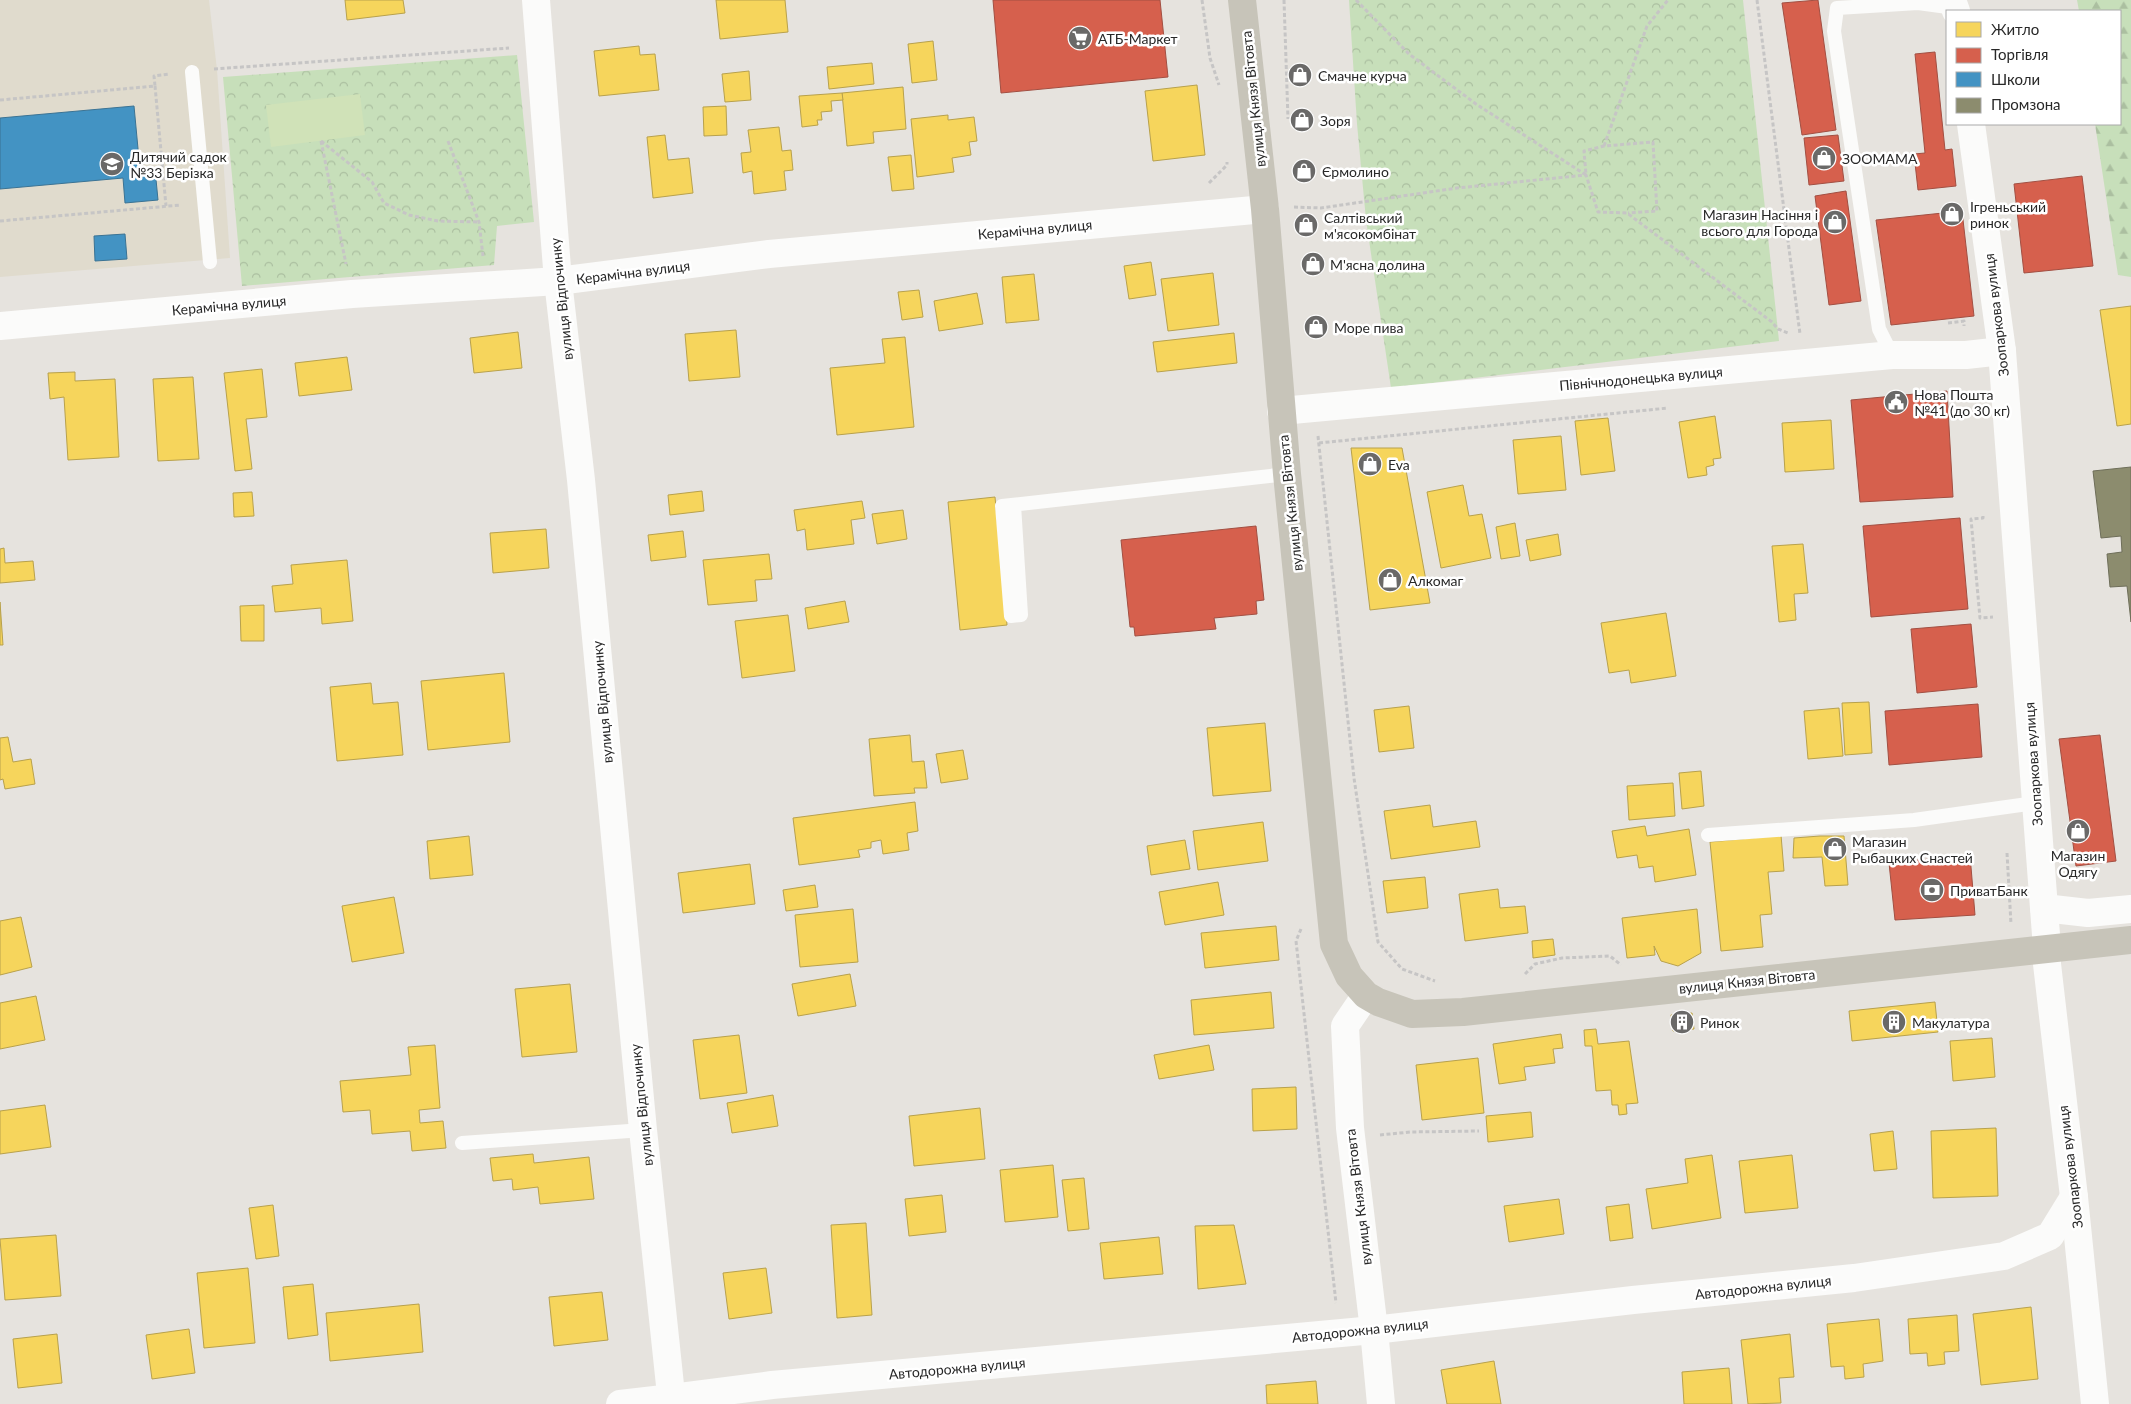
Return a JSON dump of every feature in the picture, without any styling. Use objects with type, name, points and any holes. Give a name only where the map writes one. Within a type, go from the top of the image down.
[{"type":"main road","name":"вулиця Князя Вітовта","points":[[1242,0],[1278,208],[1281,410],[1334,944],[1349,976],[1366,995],[1378,1002],[1412,1014],[1463,1012],[2131,940]]},
{"type":"street","name":"вулиця Відпочинку","points":[[536,0],[558,281],[581,480],[643,1130],[672,1401]]},
{"type":"street","name":"Зоопаркова вулиця","points":[[1971,125],[2002,350],[2035,803],[2048,948],[2047,964],[2074,1197],[2095,1404]]},
{"type":"street","name":"Керамічна вулиця","points":[[0,326],[352,294],[558,281],[769,254],[1278,208]]},
{"type":"street","name":"Північнодонецька вулиця","points":[[1281,410],[1892,355],[1966,355],[2002,350]]},
{"type":"street","points":[[2044,908],[2088,914],[2131,909]]},
{"type":"street","name":"вулиця Князя Вітовта","points":[[1366,995],[1345,1026],[1350,1128],[1381,1404]]},
{"type":"street","name":"Автодорожна вулиця","points":[[620,1404],[672,1401],[782,1384],[1374,1330],[1633,1300],[1854,1278],[2004,1256],[2050,1236],[2074,1197]]},
{"type":"lane","points":[[1892,355],[1879,329],[1834,31],[1836,8],[1918,3],[1954,6]]},
{"type":"lane","points":[[192,72],[210,262]]},
{"type":"lane","points":[[1014,505],[1020,615],[1011,616],[1002,506],[1287,474]]},
{"type":"lane","points":[[1708,835],[1914,820],[2035,803]]},
{"type":"lane","points":[[462,1142],[643,1130]]},
{"type":"path","points":[[1202,0],[1210,58],[1219,86]]},
{"type":"path","points":[[1356,0],[1409,54],[1476,104],[1586,175]]},
{"type":"path","points":[[1604,146],[1647,26],[1668,0]]},
{"type":"path","points":[[1757,0],[1800,337]]},
{"type":"path","points":[[166,206],[154,76],[540,46]]},
{"type":"path","points":[[0,100],[155,86]]},
{"type":"path","points":[[352,294],[321,140],[372,182],[384,203],[409,216],[438,221],[479,222]]},
{"type":"path","points":[[448,141],[479,222],[487,286]]},
{"type":"path","points":[[1653,142],[1657,211],[1598,212],[1586,175],[1584,151],[1604,146],[1653,142]]},
{"type":"path","points":[[1208,184],[1227,165],[1227,156]]},
{"type":"path","points":[[1278,208],[1321,208],[1457,188],[1586,175]]},
{"type":"path","points":[[0,221],[204,204]]},
{"type":"path","points":[[1627,213],[1772,322],[1778,329],[1800,337],[1808,336]]},
{"type":"path","points":[[1945,323],[1964,321],[1966,355]]},
{"type":"path","points":[[1315,407],[1354,778],[1378,942],[1402,969],[1434,981],[1443,981]]},
{"type":"path","points":[[1319,443],[1676,408]]},
{"type":"path","points":[[1982,508],[1983,518],[1971,519],[1980,618],[1993,617],[1994,626]]},
{"type":"path","points":[[2005,808],[2012,952]]},
{"type":"path","points":[[1296,941],[1339,1333]]},
{"type":"path","points":[[1522,978],[1535,964],[1562,958],[1610,956],[1624,967]]},
{"type":"path","points":[[1372,1135],[1410,1132],[1479,1131]]},
{"type":"shaded area","name":"Дитячий садок №33 Берізка","points":[[0,0],[209,0],[217,70],[230,258],[0,277]]},
{"type":"green space","points":[[1349,0],[1743,0],[1779,341],[1391,388],[1366,220],[1357,124]]},
{"type":"green space","points":[[2077,0],[2131,0],[2131,277],[2118,275],[2095,125],[2121,125],[2121,10],[2079,10]]},
{"type":"green space","points":[[517,55],[534,222],[497,226],[494,265],[242,286],[223,77]]},
{"type":"green space","points":[[360,94],[365,135],[271,147],[266,105]]},
{"type":"building: Житло","points":[[345,0],[403,0],[405,13],[347,20]]},
{"type":"building: Житло","points":[[716,0],[785,0],[788,32],[720,39]]},
{"type":"building: Житло","points":[[933,41],[937,80],[912,83],[908,44]]},
{"type":"building: Житло","points":[[639,46],[640,55],[655,54],[659,90],[599,96],[594,51]]},
{"type":"building: Житло","points":[[872,63],[874,84],[829,89],[827,67]]},
{"type":"building: Житло","points":[[749,71],[751,100],[725,102],[722,74]]},
{"type":"building: Житло","points":[[1197,85],[1205,155],[1153,161],[1145,91]]},
{"type":"building: Житло","points":[[903,87],[906,129],[873,132],[874,143],[847,146],[842,93]]},
{"type":"building: Житло","points":[[842,93],[843,100],[831,101],[832,111],[821,112],[822,120],[817,120],[818,125],[802,127],[799,96]]},
{"type":"building: Житло","points":[[726,106],[727,135],[704,136],[703,107]]},
{"type":"building: Житло","points":[[948,115],[948,120],[974,117],[977,141],[969,142],[971,155],[952,158],[954,172],[917,177],[911,119]]},
{"type":"building: Житло","points":[[779,127],[782,151],[791,150],[793,170],[784,171],[786,190],[754,194],[752,171],[743,173],[741,153],[751,152],[748,130]]},
{"type":"building: Житло","points":[[665,135],[668,160],[689,158],[693,193],[653,198],[647,137]]},
{"type":"building: Житло","points":[[911,155],[914,189],[892,191],[888,157]]},
{"type":"building: Житло","points":[[1151,262],[1156,295],[1129,299],[1124,266]]},
{"type":"building: Житло","points":[[1213,273],[1219,325],[1168,331],[1161,279]]},
{"type":"building: Житло","points":[[1034,274],[1039,320],[1006,323],[1002,277]]},
{"type":"building: Житло","points":[[919,290],[923,317],[902,320],[898,292]]},
{"type":"building: Житло","points":[[977,293],[983,324],[939,331],[934,301]]},
{"type":"building: Житло","points":[[2131,306],[2131,424],[2117,426],[2100,310]]},
{"type":"building: Житло","points":[[736,330],[740,377],[689,381],[685,334]]},
{"type":"building: Житло","points":[[518,332],[522,368],[474,373],[470,338]]},
{"type":"building: Житло","points":[[1234,333],[1237,363],[1157,372],[1153,342]]},
{"type":"building: Житло","points":[[905,337],[914,427],[837,435],[830,368],[885,363],[882,339]]},
{"type":"building: Житло","points":[[347,357],[352,390],[299,396],[295,363]]},
{"type":"building: Житло","points":[[262,369],[267,417],[246,419],[252,469],[235,471],[224,373]]},
{"type":"building: Житло","points":[[75,372],[75,381],[115,379],[119,457],[68,460],[64,397],[50,399],[48,373]]},
{"type":"building: Житло","points":[[193,377],[199,459],[158,461],[153,379]]},
{"type":"building: Житло","points":[[1715,416],[1721,458],[1713,459],[1714,465],[1706,467],[1707,475],[1688,478],[1679,422]]},
{"type":"building: Житло","points":[[1608,418],[1615,471],[1581,475],[1575,421]]},
{"type":"building: Житло","points":[[1831,420],[1834,469],[1785,472],[1782,423]]},
{"type":"building: Житло","points":[[1561,436],[1566,490],[1518,494],[1513,440]]},
{"type":"building: Житло","points":[[1351,448],[1402,448],[1430,603],[1370,610]]},
{"type":"building: Житло","points":[[1463,485],[1469,516],[1482,514],[1491,558],[1441,568],[1427,492]]},
{"type":"building: Житло","points":[[702,491],[704,511],[670,515],[668,495]]},
{"type":"building: Житло","points":[[252,492],[254,516],[234,517],[233,493]]},
{"type":"building: Житло","points":[[995,497],[1007,625],[960,630],[948,502]]},
{"type":"building: Житло","points":[[862,501],[865,518],[851,520],[854,544],[807,550],[805,529],[797,531],[794,510]]},
{"type":"building: Житло","points":[[903,510],[907,539],[877,544],[872,514]]},
{"type":"building: Житло","points":[[1515,523],[1520,556],[1501,559],[1496,527]]},
{"type":"building: Житло","points":[[546,529],[549,568],[493,573],[490,533]]},
{"type":"building: Житло","points":[[683,531],[686,557],[651,561],[648,535]]},
{"type":"building: Житло","points":[[1558,534],[1561,555],[1530,561],[1526,540]]},
{"type":"building: Житло","points":[[1803,544],[1808,593],[1794,594],[1796,620],[1779,622],[1772,546]]},
{"type":"building: Житло","points":[[4,548],[5,563],[33,561],[35,580],[0,583],[0,549]]},
{"type":"building: Житло","points":[[769,554],[772,579],[755,580],[757,601],[708,605],[703,560]]},
{"type":"building: Житло","points":[[347,560],[353,621],[322,624],[321,608],[275,612],[272,586],[293,584],[291,565]]},
{"type":"building: Житло","points":[[845,601],[849,622],[808,629],[805,608]]},
{"type":"building: Житло","points":[[0,602],[3,645],[0,645]]},
{"type":"building: Житло","points":[[264,605],[264,641],[241,641],[240,606]]},
{"type":"building: Житло","points":[[1666,613],[1676,676],[1631,683],[1629,670],[1609,673],[1601,623]]},
{"type":"building: Житло","points":[[788,615],[795,671],[742,678],[735,621]]},
{"type":"building: Житло","points":[[504,673],[510,742],[428,750],[421,681]]},
{"type":"building: Житло","points":[[371,683],[373,704],[398,702],[403,755],[337,761],[330,687]]},
{"type":"building: Житло","points":[[1869,702],[1872,753],[1845,755],[1842,703]]},
{"type":"building: Житло","points":[[1409,706],[1414,748],[1379,752],[1374,710]]},
{"type":"building: Житло","points":[[1839,708],[1843,756],[1808,759],[1804,711]]},
{"type":"building: Житло","points":[[1265,723],[1271,791],[1213,796],[1207,728]]},
{"type":"building: Житло","points":[[910,735],[912,762],[924,761],[927,788],[914,788],[915,793],[874,796],[869,739]]},
{"type":"building: Житло","points":[[8,737],[13,762],[31,759],[35,784],[5,789],[3,779],[0,780],[0,738]]},
{"type":"building: Житло","points":[[963,750],[968,779],[941,783],[936,754]]},
{"type":"building: Житло","points":[[1701,771],[1704,806],[1682,809],[1679,773]]},
{"type":"building: Житло","points":[[1673,783],[1675,816],[1629,820],[1627,786]]},
{"type":"building: Житло","points":[[915,802],[918,831],[907,833],[909,850],[883,854],[881,840],[871,842],[871,848],[858,850],[860,857],[799,865],[793,818]]},
{"type":"building: Житло","points":[[1430,805],[1433,827],[1476,821],[1480,847],[1391,859],[1384,811]]},
{"type":"building: Житло","points":[[1263,822],[1268,861],[1198,870],[1193,831]]},
{"type":"building: Житло","points":[[1645,826],[1647,836],[1689,829],[1696,875],[1655,882],[1653,866],[1639,868],[1637,855],[1617,858],[1612,831]]},
{"type":"building: Житло","points":[[1781,835],[1784,871],[1768,872],[1772,914],[1760,915],[1763,947],[1721,951],[1710,842]]},
{"type":"building: Житло","points":[[469,836],[473,875],[430,879],[427,841]]},
{"type":"building: Житло","points":[[1844,836],[1848,885],[1825,886],[1822,857],[1793,858],[1794,838]]},
{"type":"building: Житло","points":[[1185,840],[1190,869],[1151,875],[1147,846]]},
{"type":"building: Житло","points":[[750,864],[755,904],[683,913],[678,873]]},
{"type":"building: Житло","points":[[1425,877],[1428,908],[1387,913],[1383,881]]},
{"type":"building: Житло","points":[[1218,882],[1224,915],[1165,925],[1159,892]]},
{"type":"building: Житло","points":[[815,885],[818,907],[786,911],[783,890]]},
{"type":"building: Житло","points":[[1498,889],[1500,908],[1525,906],[1528,933],[1465,941],[1459,894]]},
{"type":"building: Житло","points":[[394,897],[404,953],[352,962],[342,906]]},
{"type":"building: Житло","points":[[853,909],[858,962],[800,967],[795,915]]},
{"type":"building: Житло","points":[[1697,909],[1701,953],[1678,966],[1661,961],[1654,946],[1655,955],[1627,958],[1622,918]]},
{"type":"building: Житло","points":[[21,917],[32,967],[0,975],[0,921]]},
{"type":"building: Житло","points":[[1276,926],[1279,960],[1205,968],[1201,933]]},
{"type":"building: Житло","points":[[1553,939],[1555,955],[1533,958],[1532,941]]},
{"type":"building: Житло","points":[[850,974],[856,1006],[798,1016],[792,984]]},
{"type":"building: Житло","points":[[570,984],[577,1052],[522,1057],[515,989]]},
{"type":"building: Житло","points":[[1271,992],[1274,1028],[1194,1035],[1191,1000]]},
{"type":"building: Житло","points":[[36,996],[45,1040],[0,1049],[0,1003]]},
{"type":"building: Житло","name":"Макулатура","points":[[1935,1002],[1938,1032],[1852,1041],[1849,1011]]},
{"type":"building: Житло","name":"Ринок","points":[[1692,1013],[1694,1029],[1673,1031],[1671,1015]]},
{"type":"building: Житло","points":[[1596,1029],[1598,1044],[1629,1041],[1638,1103],[1626,1104],[1627,1114],[1619,1115],[1618,1105],[1612,1105],[1611,1090],[1596,1091],[1592,1046],[1585,1046],[1584,1030]]},
{"type":"building: Житло","points":[[1561,1034],[1563,1048],[1553,1049],[1555,1063],[1524,1067],[1526,1080],[1499,1084],[1493,1044]]},
{"type":"building: Житло","points":[[739,1035],[747,1093],[700,1099],[693,1040]]},
{"type":"building: Житло","points":[[1992,1038],[1995,1077],[1953,1081],[1950,1041]]},
{"type":"building: Житло","points":[[435,1045],[440,1108],[419,1110],[420,1123],[443,1121],[446,1148],[412,1151],[410,1131],[372,1134],[370,1110],[343,1112],[340,1081],[411,1075],[408,1047]]},
{"type":"building: Житло","points":[[1209,1045],[1214,1070],[1159,1079],[1154,1055]]},
{"type":"building: Житло","points":[[1478,1058],[1484,1113],[1422,1120],[1416,1065]]},
{"type":"building: Житло","points":[[1296,1087],[1297,1129],[1253,1131],[1252,1089]]},
{"type":"building: Житло","points":[[773,1095],[778,1126],[732,1133],[727,1103]]},
{"type":"building: Житло","points":[[45,1105],[51,1147],[0,1154],[0,1111]]},
{"type":"building: Житло","points":[[980,1108],[985,1159],[914,1166],[909,1116]]},
{"type":"building: Житло","points":[[1531,1112],[1533,1137],[1488,1142],[1486,1116]]},
{"type":"building: Житло","points":[[1996,1128],[1998,1196],[1933,1198],[1931,1131]]},
{"type":"building: Житло","points":[[1893,1131],[1897,1169],[1874,1171],[1870,1134]]},
{"type":"building: Житло","points":[[533,1154],[534,1163],[589,1157],[594,1199],[540,1204],[538,1187],[513,1190],[512,1179],[493,1181],[490,1158]]},
{"type":"building: Житло","points":[[1712,1155],[1721,1218],[1652,1229],[1646,1189],[1688,1183],[1685,1159]]},
{"type":"building: Житло","points":[[1792,1155],[1798,1208],[1745,1213],[1739,1161]]},
{"type":"building: Житло","points":[[1053,1165],[1058,1217],[1005,1222],[1000,1170]]},
{"type":"building: Житло","points":[[1084,1178],[1089,1229],[1068,1231],[1062,1180]]},
{"type":"building: Житло","points":[[942,1195],[946,1232],[909,1236],[905,1199]]},
{"type":"building: Житло","points":[[1559,1199],[1564,1234],[1509,1242],[1504,1206]]},
{"type":"building: Житло","points":[[1629,1204],[1633,1238],[1610,1241],[1606,1207]]},
{"type":"building: Житло","points":[[273,1205],[279,1256],[256,1259],[249,1208]]},
{"type":"building: Житло","points":[[866,1223],[872,1315],[837,1318],[831,1225]]},
{"type":"building: Житло","points":[[1234,1225],[1246,1284],[1198,1289],[1195,1226]]},
{"type":"building: Житло","points":[[56,1235],[61,1296],[5,1300],[0,1239]]},
{"type":"building: Житло","points":[[1159,1237],[1163,1274],[1104,1279],[1100,1243]]},
{"type":"building: Житло","points":[[248,1268],[255,1343],[204,1348],[197,1273]]},
{"type":"building: Житло","points":[[766,1268],[772,1313],[729,1319],[723,1273]]},
{"type":"building: Житло","points":[[313,1284],[318,1335],[288,1339],[283,1287]]},
{"type":"building: Житло","points":[[602,1292],[608,1340],[554,1346],[549,1297]]},
{"type":"building: Житло","points":[[419,1304],[423,1352],[330,1361],[326,1313]]},
{"type":"building: Житло","points":[[2031,1307],[2038,1379],[1981,1385],[1973,1314]]},
{"type":"building: Житло","points":[[1957,1315],[1959,1351],[1944,1352],[1945,1364],[1928,1366],[1927,1353],[1910,1354],[1908,1319]]},
{"type":"building: Житло","points":[[1879,1319],[1883,1361],[1863,1364],[1864,1377],[1845,1379],[1844,1366],[1831,1367],[1827,1324]]},
{"type":"building: Житло","points":[[189,1329],[195,1373],[152,1379],[146,1335]]},
{"type":"building: Житло","points":[[57,1334],[62,1383],[18,1388],[13,1339]]},
{"type":"building: Житло","points":[[1790,1334],[1794,1377],[1779,1378],[1781,1403],[1748,1404],[1741,1340]]},
{"type":"building: Житло","points":[[1494,1361],[1501,1404],[1447,1404],[1441,1370]]},
{"type":"building: Житло","points":[[1729,1368],[1732,1404],[1684,1404],[1682,1372]]},
{"type":"building: Житло","points":[[1316,1381],[1318,1404],[1267,1404],[1266,1385]]},
{"type":"building: Торгівля","name":"АТБ-Маркет","points":[[993,0],[1160,0],[1168,77],[1001,93]]},
{"type":"building: Торгівля","points":[[1818,0],[1836,130],[1802,135],[1782,3]]},
{"type":"building: Торгівля","points":[[1935,52],[1945,150],[1952,149],[1956,186],[1918,190],[1914,154],[1925,153],[1915,54]]},
{"type":"building: Торгівля","name":"ЗООМАМА","points":[[1838,135],[1844,181],[1809,185],[1804,138]]},
{"type":"building: Торгівля","points":[[2082,176],[2093,266],[2024,273],[2014,184]]},
{"type":"building: Торгівля","name":"Магазин Насіння і всього для Города","points":[[1846,191],[1861,301],[1829,305],[1815,196]]},
{"type":"building: Торгівля","points":[[1962,211],[1974,316],[1891,325],[1876,220]]},
{"type":"building: Торгівля","points":[[1947,391],[1953,497],[1860,502],[1851,400]]},
{"type":"building: Торгівля","points":[[1960,518],[1968,609],[1871,617],[1863,526]]},
{"type":"building: Торгівля","points":[[1256,526],[1264,600],[1256,601],[1257,614],[1214,618],[1216,629],[1135,636],[1134,627],[1130,627],[1121,540]]},
{"type":"building: Торгівля","points":[[1971,624],[1977,687],[1917,693],[1911,629]]},
{"type":"building: Торгівля","points":[[1978,704],[1982,757],[1889,765],[1885,711]]},
{"type":"building: Торгівля","points":[[2100,735],[2116,861],[2076,866],[2059,739]]},
{"type":"building: Торгівля","name":"ПриватБанк","points":[[1970,855],[1975,915],[1895,920],[1889,863]]},
{"type":"building: Школи","points":[[134,106],[140,170],[155,169],[158,200],[125,203],[123,178],[0,189],[0,118]]},
{"type":"building: Школи","points":[[125,234],[127,259],[95,261],[94,236]]},
{"type":"building: Промзона","points":[[2131,467],[2131,622],[2127,586],[2110,587],[2107,554],[2122,552],[2121,536],[2101,538],[2093,471]]},
{"type":"place","name":"АТБ-Маркет","points":[[1080,38]]},
{"type":"place","name":"Смачне курча","points":[[1300,75]]},
{"type":"place","name":"Зоря","points":[[1302,120]]},
{"type":"place","name":"ЗООМАМА","points":[[1824,158]]},
{"type":"place","name":"Дитячий садок №33 Берізка","points":[[112,164]]},
{"type":"place","name":"Єрмолино","points":[[1304,171]]},
{"type":"place","name":"Ігреньський ринок","points":[[1952,214]]},
{"type":"place","name":"Магазин Насіння і всього для Города","points":[[1835,222]]},
{"type":"place","name":"Салтівський м'ясокомбінат","points":[[1306,225]]},
{"type":"place","name":"М'ясна долина","points":[[1313,264]]},
{"type":"place","name":"Море пива","points":[[1316,327]]},
{"type":"place","name":"Нова Пошта №41 (до 30 кг)","points":[[1896,402]]},
{"type":"place","name":"Eva","points":[[1370,464]]},
{"type":"place","name":"Алкомаг","points":[[1390,580]]},
{"type":"place","name":"Магазин Одягу","points":[[2078,831]]},
{"type":"place","name":"Магазин Рыбацких Снастей","points":[[1835,849]]},
{"type":"place","name":"ПриватБанк","points":[[1932,890]]},
{"type":"place","name":"Ринок","points":[[1682,1022]]},
{"type":"place","name":"Макулатура","points":[[1894,1022]]}]
